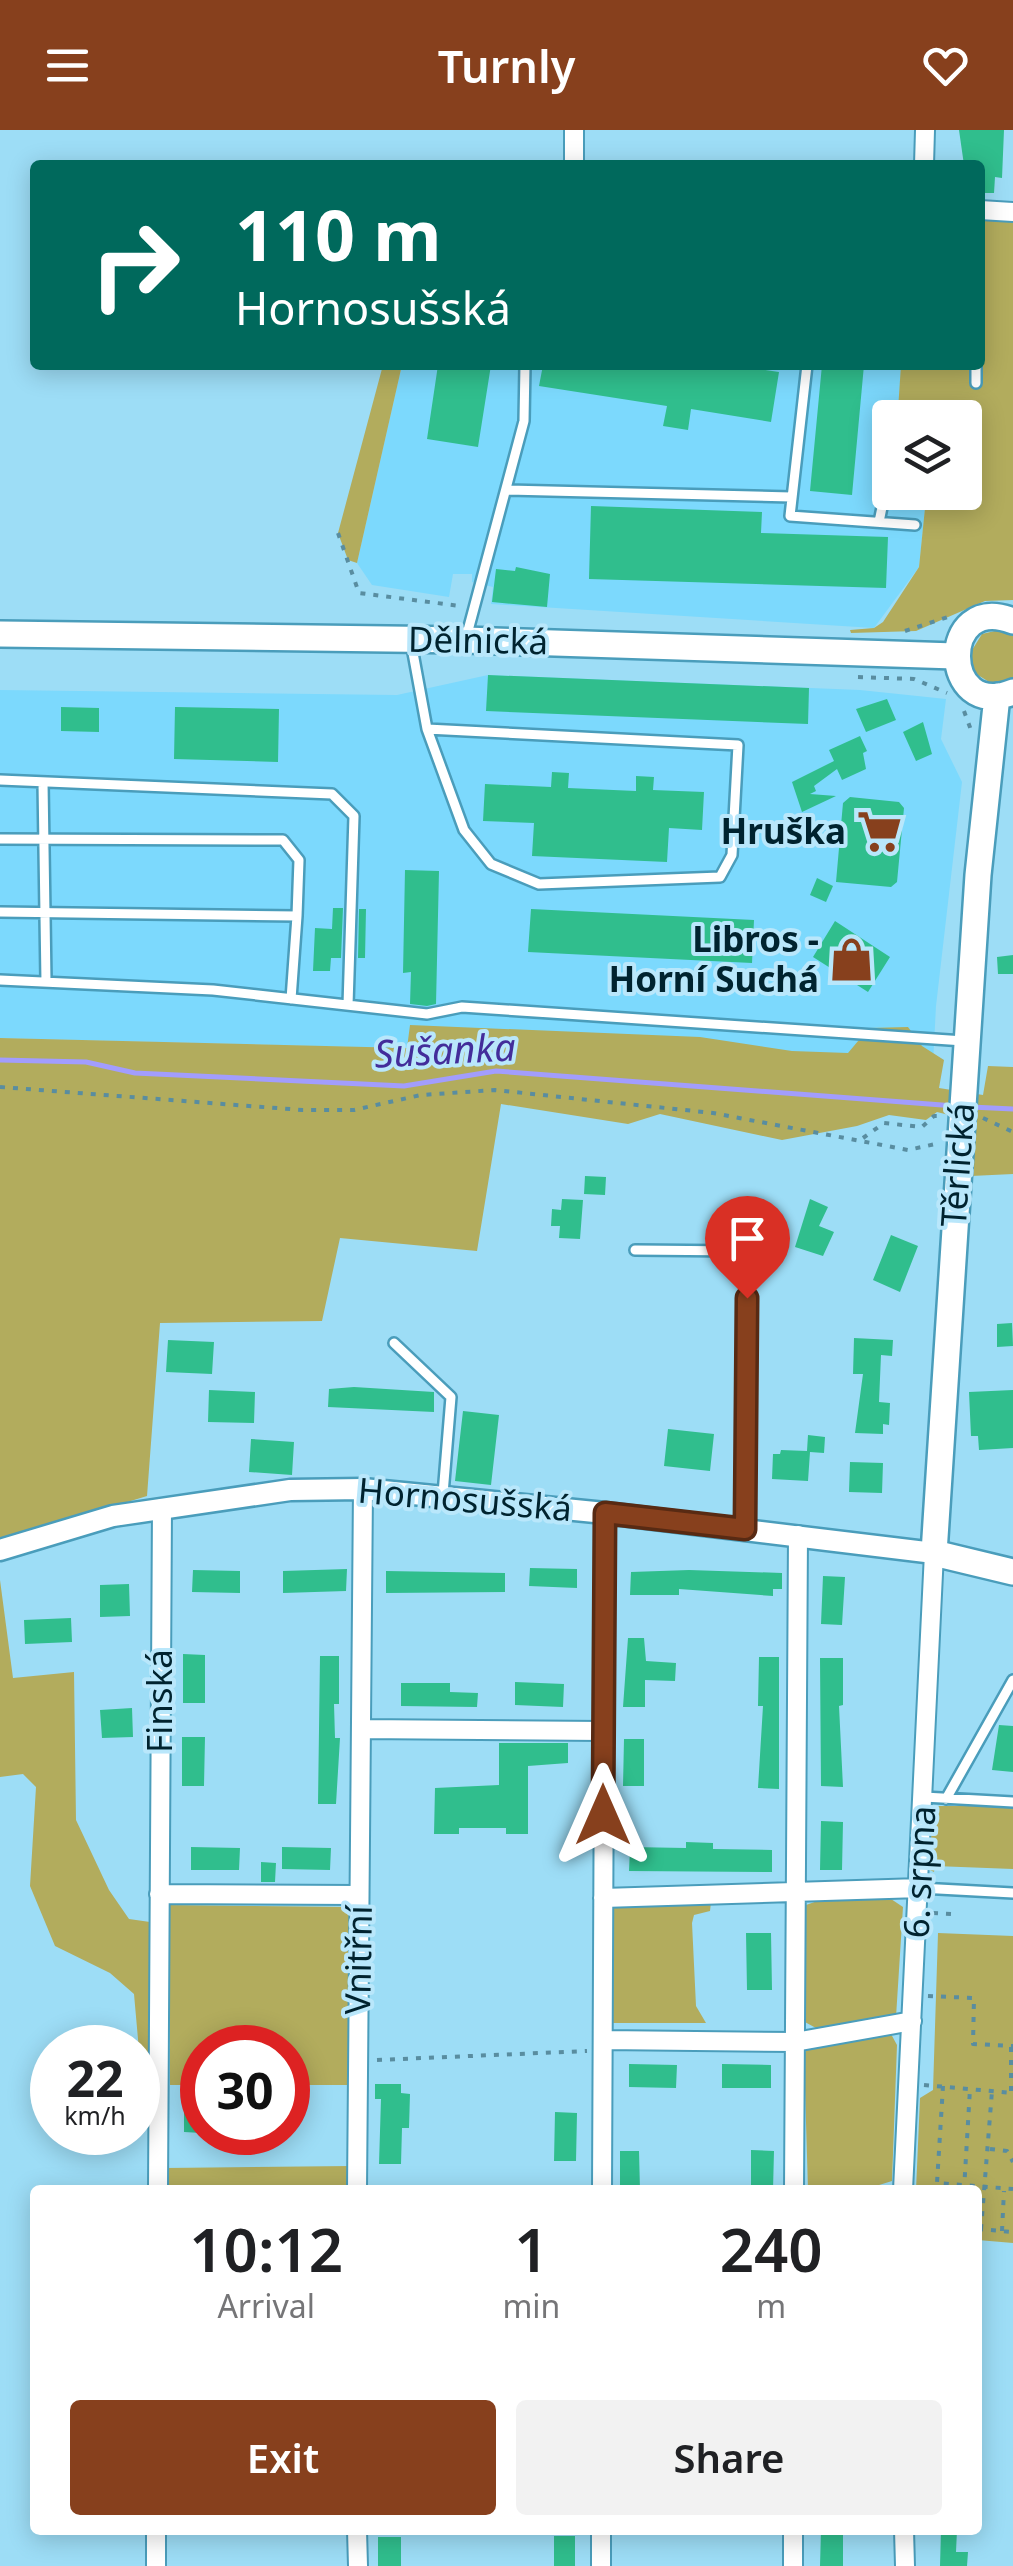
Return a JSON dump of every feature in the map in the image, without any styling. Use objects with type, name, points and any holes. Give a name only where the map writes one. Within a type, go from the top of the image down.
[{"type":"main road","points":[[1005,694],[973,689],[964,680],[956,656],[963,632],[972,624],[996,616],[1013,621]]},
{"type":"main road","name":"Dělnická","points":[[0,634],[466,640],[956,656]]},
{"type":"main road","name":"Těrlická","points":[[934,1553],[967,1041],[992,743],[1005,694]]},
{"type":"main road","points":[[934,1553],[1013,1572]]},
{"type":"street","points":[[574,130],[574,160]]},
{"type":"street","points":[[924,160],[925,130]]},
{"type":"street","points":[[985,210],[1013,212]]},
{"type":"street","name":"Hornosušská","points":[[0,1550],[56,1530],[162,1508],[290,1490],[362,1489],[605,1513],[934,1553]]},
{"type":"street","name":"Vnitřní","points":[[357,2185],[362,1489]]},
{"type":"street","name":"Finská","points":[[158,2185],[162,1508]]},
{"type":"street","points":[[602,2185],[605,1513]]},
{"type":"street","points":[[794,2185],[798,1535]]},
{"type":"street","name":"6. srpna","points":[[902,2185],[934,1553]]},
{"type":"street","points":[[361,1729],[603,1731]]},
{"type":"street","points":[[602,1898],[920,1888]]},
{"type":"street","points":[[159,1894],[359,1895]]},
{"type":"street","points":[[603,2040],[795,2042],[912,2021]]},
{"type":"street","points":[[156,2535],[156,2566]]},
{"type":"street","points":[[357,2535],[358,2566]]},
{"type":"street","points":[[601,2535],[601,2566]]},
{"type":"street","points":[[793,2535],[793,2566]]},
{"type":"street","points":[[904,2535],[904,2566]]},
{"type":"lane","points":[[466,640],[524,420],[525,370]]},
{"type":"lane","points":[[806,370],[790,516],[915,525]]},
{"type":"lane","points":[[976,370],[976,383]]},
{"type":"lane","points":[[506,490],[791,497]]},
{"type":"lane","points":[[879,522],[881,510]]},
{"type":"lane","points":[[411,639],[427,729],[464,830],[491,864],[540,884],[720,876],[732,855],[738,745],[427,729]]},
{"type":"lane","points":[[0,780],[332,794],[354,816],[348,1005]]},
{"type":"lane","points":[[43,782],[46,982]]},
{"type":"lane","points":[[0,839],[284,840],[299,860],[292,999]]},
{"type":"lane","points":[[0,912],[297,916]]},
{"type":"lane","points":[[0,980],[292,999],[426,1014],[462,1007],[967,1041]]},
{"type":"lane","points":[[635,1250],[742,1252],[747,1259],[745,1529]]},
{"type":"lane","points":[[394,1343],[451,1397],[443,1497]]},
{"type":"lane","points":[[946,1798],[1013,1680]]},
{"type":"lane","points":[[924,1797],[1013,1802]]},
{"type":"lane","points":[[920,1888],[1013,1893]]},
{"type":"path","points":[[338,533],[351,581],[359,593],[475,607]]},
{"type":"path","points":[[900,631],[916,630],[951,615]]},
{"type":"path","points":[[858,677],[914,679],[953,697]]},
{"type":"path","points":[[962,707],[973,741],[992,743]]},
{"type":"path","points":[[0,1087],[302,1110],[354,1110],[421,1095],[495,1090],[614,1099],[863,1138],[908,1150],[933,1146],[962,1117]]},
{"type":"path","points":[[863,1138],[884,1124],[922,1127],[934,1116],[990,1118],[1013,1132]]},
{"type":"path","points":[[928,1912],[952,1914]]},
{"type":"path","points":[[909,2084],[1012,2092],[1012,2046],[973,2044],[974,1998],[914,1996]]},
{"type":"path","points":[[358,2060],[585,2052],[603,2040]]},
{"type":"path","points":[[937,2185],[943,2086]]},
{"type":"path","points":[[964,2185],[970,2089]]},
{"type":"path","points":[[982,2212],[992,2090]]},
{"type":"path","points":[[988,2148],[1007,2151],[1013,2162]]},
{"type":"path","points":[[982,2187],[1013,2189]]},
{"type":"path","points":[[1002,2231],[1004,2188]]},
{"type":"path","points":[[982,2229],[1013,2232]]},
{"type":"shaded area","points":[[985,218],[1013,220],[1013,600],[985,601],[916,631],[851,633],[850,630],[874,628],[883,622],[919,567],[925,510],[982,510],[982,400],[899,400],[901,370],[985,370]]},
{"type":"shaded area","points":[[382,370],[401,370],[357,563],[348,560],[338,533]]},
{"type":"shaded area","points":[[401,370],[901,370],[899,400],[872,400],[872,510],[925,510],[919,567],[874,628],[491,604],[493,587],[472,582],[472,574],[453,574],[449,597],[372,585],[357,563]]},
{"type":"shaded area","points":[[999,630],[1013,636],[1013,679],[994,685],[973,672],[969,655],[982,634]]},
{"type":"shaded area","points":[[488,675],[860,690],[946,699],[941,739],[962,782],[936,1006],[932,1083],[432,1049],[0,1038],[0,690],[397,695]]},
{"type":"shaded area","points":[[410,1025],[700,1037],[792,1051],[848,1053],[869,1028],[908,1027],[922,1046],[944,1060],[939,1088],[983,1095],[988,1066],[1013,1067],[1013,1174],[971,1176],[977,1122],[937,1112],[926,1120],[889,1115],[857,1126],[782,1140],[660,1114],[628,1124],[501,1104],[477,1251],[340,1238],[322,1321],[160,1323],[147,1496],[0,1541],[0,1038],[407,1048]]},
{"type":"shaded area","points":[[0,1580],[13,1678],[74,1672],[76,1820],[109,1890],[129,1919],[150,1922],[151,2025],[137,2025],[134,1994],[110,1973],[55,1946],[30,1886],[36,1787],[23,1774],[0,1777]]},
{"type":"shaded area","points":[[939,1806],[1013,1806],[1013,1869],[935,1866],[934,1872],[930,1870],[932,1812]]},
{"type":"shaded area","points":[[823,1899],[891,1899],[903,1907],[896,2017],[816,2028],[803,2021],[804,1912],[806,1905]]},
{"type":"shaded area","points":[[711,1902],[710,1911],[694,1915],[692,1923],[696,2006],[706,2023],[610,2023],[608,1913],[616,1906]]},
{"type":"shaded area","points":[[169,1905],[351,1907],[349,2085],[310,2085],[310,2025],[180,2025],[180,2085],[170,2085]]},
{"type":"shaded area","points":[[938,1933],[1013,1936],[1013,2243],[982,2240],[982,2185],[916,2185],[920,2098],[933,2090]]},
{"type":"shaded area","points":[[891,2034],[897,2045],[892,2181],[879,2185],[808,2185],[804,2055],[809,2045],[839,2037]]},
{"type":"shaded area","points":[[351,2166],[351,2185],[165,2185],[165,2168]]},
{"type":"building","points":[[959,130],[1004,130],[1002,178],[995,177],[994,193],[985,193],[985,160],[963,160]]},
{"type":"building","points":[[437,370],[490,370],[478,447],[427,439]]},
{"type":"building","points":[[542,370],[779,372],[771,422],[691,409],[688,430],[663,426],[667,406],[539,386]]},
{"type":"building","points":[[822,370],[864,370],[852,495],[810,491]]},
{"type":"building","points":[[591,506],[762,512],[761,533],[888,537],[886,588],[589,579]]},
{"type":"building","points":[[516,567],[550,574],[547,607],[492,602],[496,569],[515,571]]},
{"type":"building","points":[[488,675],[809,688],[808,724],[486,711]]},
{"type":"building","points":[[887,699],[896,720],[866,732],[856,709]]},
{"type":"building","points":[[61,707],[99,708],[99,732],[61,731]]},
{"type":"building","points":[[175,707],[279,709],[278,762],[174,759]]},
{"type":"building","points":[[923,722],[932,754],[916,761],[903,732]]},
{"type":"building","points":[[860,736],[867,751],[863,753],[866,769],[842,780],[837,769],[814,786],[816,791],[810,794],[836,796],[802,812],[792,782],[834,761],[829,750]]},
{"type":"building","points":[[552,772],[569,773],[568,788],[636,791],[636,776],[654,777],[653,790],[704,792],[702,830],[669,828],[667,862],[532,856],[534,823],[483,821],[485,784],[551,787]]},
{"type":"building","points":[[850,797],[899,802],[904,808],[897,882],[891,887],[836,882],[843,803]]},
{"type":"building","points":[[405,870],[439,871],[436,1004],[427,1006],[410,1004],[411,972],[403,973]]},
{"type":"building","points":[[817,878],[833,886],[826,902],[810,895]]},
{"type":"building","points":[[333,908],[343,908],[341,958],[331,958],[330,971],[313,971],[315,928],[332,929]]},
{"type":"building","points":[[359,909],[366,909],[365,958],[358,958]]},
{"type":"building","points":[[531,909],[754,920],[752,963],[528,952]]},
{"type":"building","points":[[835,921],[890,957],[868,992],[813,957]]},
{"type":"building","points":[[1013,955],[1013,974],[998,974],[997,957]]},
{"type":"building","points":[[585,1176],[606,1177],[605,1195],[584,1194]]},
{"type":"building","points":[[562,1199],[583,1200],[580,1239],[559,1238],[560,1226],[551,1226],[552,1209],[561,1210]]},
{"type":"building","points":[[810,1199],[828,1207],[819,1226],[834,1232],[823,1256],[795,1247]]},
{"type":"building","points":[[891,1235],[918,1246],[900,1292],[873,1280]]},
{"type":"building","points":[[1012,1323],[1013,1346],[997,1347],[997,1324]]},
{"type":"building","points":[[854,1338],[893,1340],[892,1356],[881,1355],[879,1402],[890,1403],[889,1425],[883,1424],[883,1434],[855,1433],[863,1374],[853,1374]]},
{"type":"building","points":[[168,1340],[214,1342],[212,1374],[166,1372]]},
{"type":"building","points":[[329,1389],[434,1392],[434,1412],[328,1407]]},
{"type":"building","points":[[209,1390],[255,1392],[254,1423],[208,1422]]},
{"type":"building","points":[[1013,1390],[1013,1448],[979,1450],[978,1436],[971,1436],[969,1392]]},
{"type":"building","points":[[463,1411],[499,1415],[491,1485],[455,1481]]},
{"type":"building","points":[[668,1429],[714,1434],[710,1471],[664,1466]]},
{"type":"building","points":[[808,1435],[825,1437],[824,1453],[810,1452],[808,1481],[772,1479],[773,1454],[780,1454],[781,1450],[807,1451]]},
{"type":"building","points":[[251,1439],[294,1442],[292,1475],[249,1472]]},
{"type":"building","points":[[850,1462],[883,1463],[882,1493],[849,1492]]},
{"type":"building","points":[[530,1568],[577,1569],[577,1588],[529,1586]]},
{"type":"building","points":[[347,1569],[346,1591],[283,1593],[283,1571]]},
{"type":"building","points":[[193,1570],[240,1571],[240,1593],[192,1592]]},
{"type":"building","points":[[386,1571],[505,1573],[505,1592],[386,1593]]},
{"type":"building","points":[[631,1572],[782,1573],[782,1589],[773,1589],[773,1596],[679,1589],[679,1595],[630,1595]]},
{"type":"building","points":[[823,1576],[845,1577],[842,1625],[821,1624]]},
{"type":"building","points":[[129,1584],[130,1616],[100,1617],[100,1585]]},
{"type":"building","points":[[71,1618],[72,1642],[25,1644],[24,1620]]},
{"type":"building","points":[[628,1638],[644,1638],[646,1661],[676,1663],[675,1681],[645,1680],[645,1707],[623,1707]]},
{"type":"building","points":[[183,1654],[205,1655],[205,1703],[183,1703]]},
{"type":"building","points":[[320,1656],[339,1656],[339,1704],[334,1704],[335,1738],[340,1738],[336,1804],[318,1804]]},
{"type":"building","points":[[759,1657],[779,1657],[779,1789],[758,1788],[763,1706],[758,1706]]},
{"type":"building","points":[[820,1658],[843,1658],[843,1705],[839,1706],[843,1787],[821,1786]]},
{"type":"building","points":[[515,1682],[564,1684],[563,1707],[515,1705]]},
{"type":"building","points":[[401,1683],[450,1683],[450,1692],[478,1693],[477,1707],[401,1706]]},
{"type":"building","points":[[132,1708],[133,1737],[102,1738],[100,1710]]},
{"type":"building","points":[[999,1725],[1013,1726],[1013,1772],[992,1770]]},
{"type":"building","points":[[182,1737],[205,1737],[204,1786],[182,1786]]},
{"type":"building","points":[[624,1739],[644,1739],[644,1786],[623,1786]]},
{"type":"building","points":[[499,1743],[568,1743],[568,1763],[528,1766],[528,1834],[506,1834],[506,1828],[459,1828],[459,1834],[434,1834],[435,1788],[499,1785]]},
{"type":"building","points":[[821,1821],[843,1822],[842,1870],[820,1870]]},
{"type":"building","points":[[686,1842],[713,1843],[713,1849],[772,1850],[772,1872],[629,1871],[630,1847],[686,1848]]},
{"type":"building","points":[[191,1847],[240,1848],[239,1870],[191,1870]]},
{"type":"building","points":[[282,1847],[331,1848],[330,1870],[282,1869]]},
{"type":"building","points":[[261,1862],[276,1863],[275,1882],[261,1882]]},
{"type":"building","points":[[746,1933],[771,1933],[772,1990],[747,1990]]},
{"type":"building","points":[[629,2064],[677,2065],[676,2088],[629,2087]]},
{"type":"building","points":[[722,2064],[771,2065],[771,2088],[722,2088]]},
{"type":"building","points":[[375,2084],[401,2084],[401,2093],[410,2094],[409,2128],[402,2128],[401,2164],[379,2164],[381,2099],[375,2099]]},
{"type":"building","points":[[555,2112],[577,2113],[576,2161],[554,2161]]},
{"type":"building","points":[[751,2150],[774,2151],[773,2185],[751,2185]]},
{"type":"building","points":[[620,2151],[639,2151],[640,2185],[620,2185]]},
{"type":"building","points":[[821,2535],[843,2535],[843,2566],[820,2566]]},
{"type":"building","points":[[941,2535],[957,2535],[956,2552],[968,2552],[967,2566],[940,2566]]},
{"type":"building","points":[[554,2536],[575,2536],[575,2566],[554,2566]]},
{"type":"building","points":[[378,2537],[401,2537],[401,2566],[378,2566]]},
{"type":"waterway","name":"Sušanka","points":[[0,1060],[86,1062],[135,1073],[404,1086],[496,1071],[955,1106]]},
{"type":"waterway","name":"Sušanka","points":[[971,1107],[1013,1109]]},
{"type":"place","name":"Hruška","points":[[879,832]]},
{"type":"place","name":"Libros - Horní Suchá","points":[[852,960]]},
{"type":"route","points":[[603,1815],[605,1513],[745,1529],[747,1298]]}]
